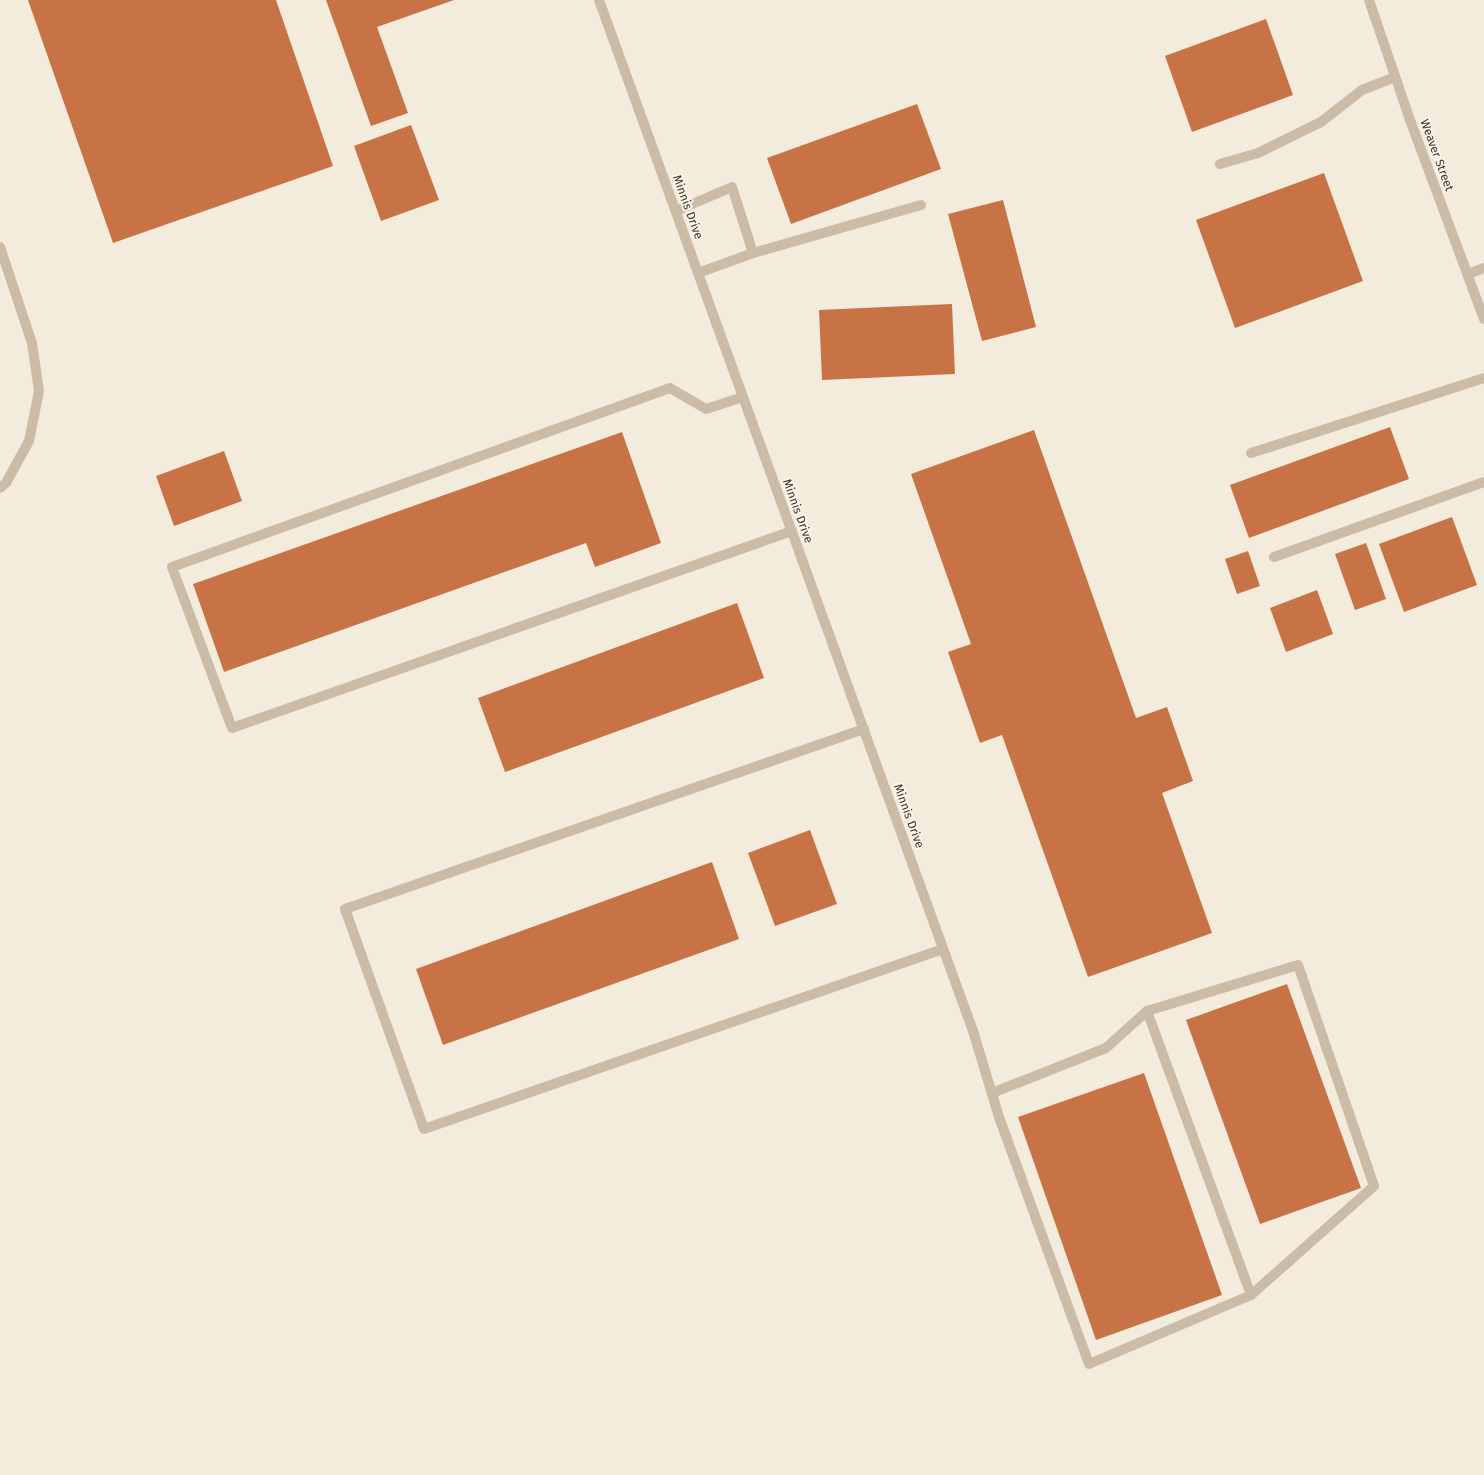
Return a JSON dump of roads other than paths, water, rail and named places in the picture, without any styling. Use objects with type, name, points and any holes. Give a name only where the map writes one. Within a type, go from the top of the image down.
[{"type":"street","name":"Minnis Drive","points":[[599,0],[973,1031],[999,1117],[1089,1364],[1251,1295]]},
{"type":"street","name":"Weaver Street","points":[[1369,0],[1395,78],[1484,319]]},
{"type":"street","points":[[1220,164],[1258,153],[1320,122],[1362,90],[1395,78]]},
{"type":"street","points":[[676,211],[732,187],[753,253]]},
{"type":"street","points":[[698,273],[753,253],[921,205]]},
{"type":"street","points":[[0,247],[32,343],[39,391],[29,441],[6,483],[0,488]]},
{"type":"street","points":[[1468,274],[1484,268]]},
{"type":"street","points":[[1251,453],[1484,378]]},
{"type":"street","points":[[743,397],[706,409],[670,388],[172,566],[232,728],[792,531]]},
{"type":"street","points":[[1274,557],[1484,482]]},
{"type":"street","points":[[864,729],[345,909],[421,1122],[424,1129],[943,949]]},
{"type":"street","points":[[992,1093],[1106,1048],[1147,1011],[1298,965],[1374,1186],[1251,1295],[1147,1011]]}]
